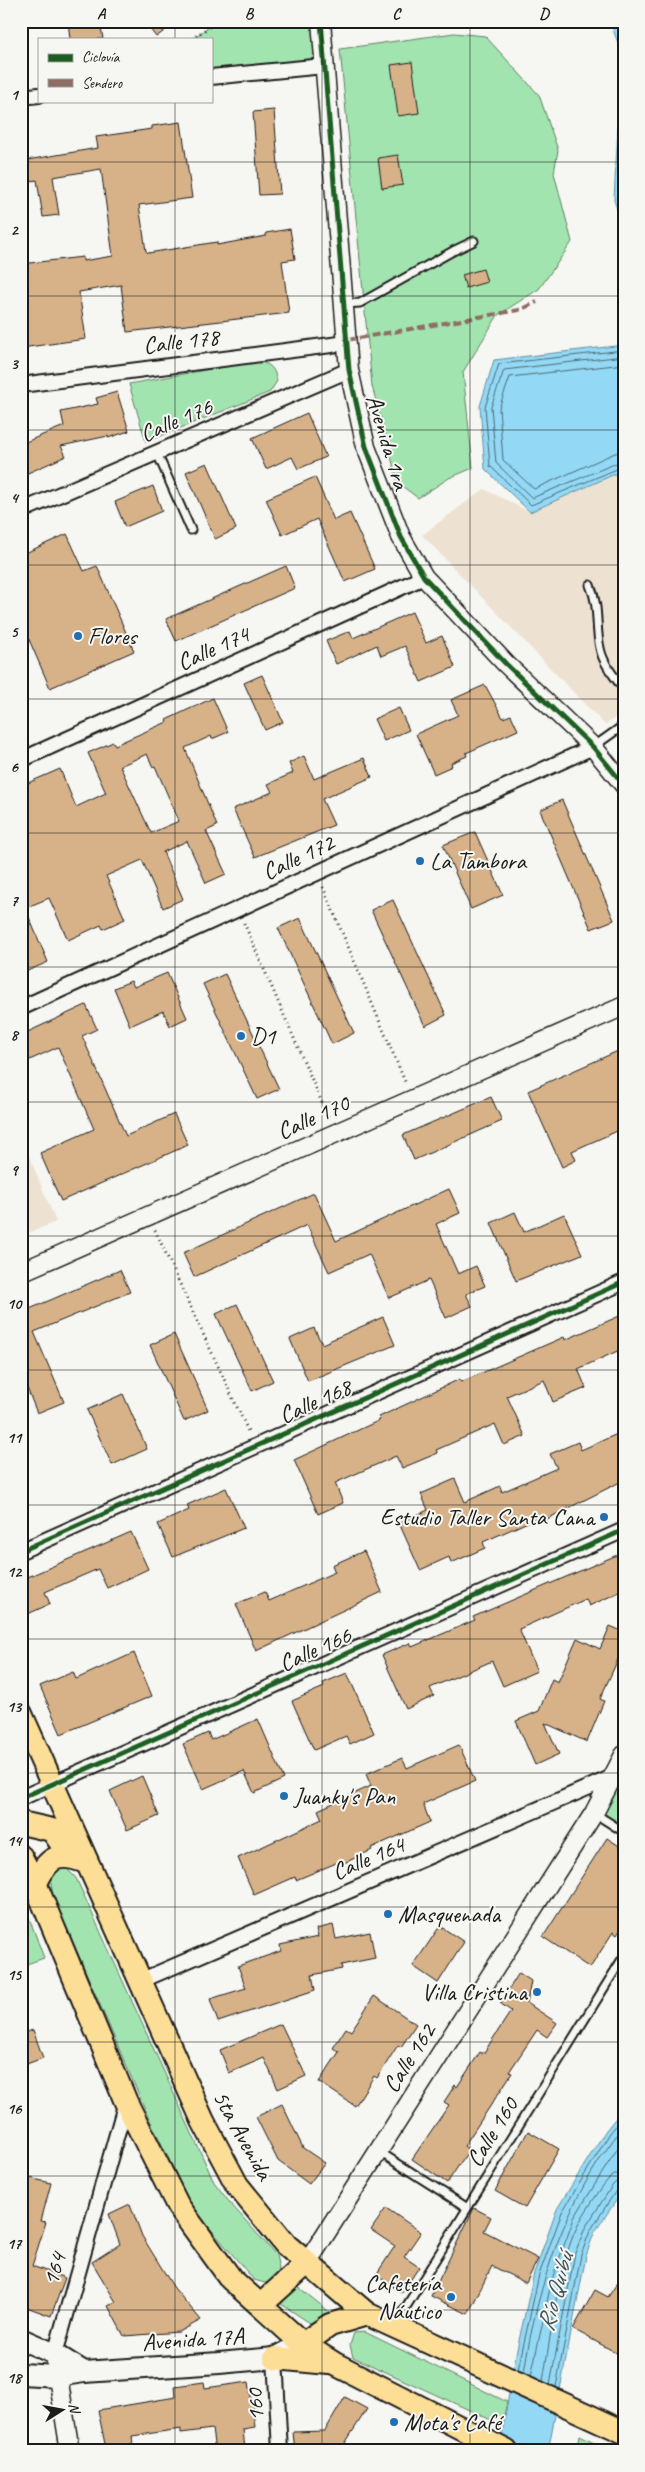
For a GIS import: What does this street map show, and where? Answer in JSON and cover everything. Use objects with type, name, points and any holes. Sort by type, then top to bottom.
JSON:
[{"type":"highway","name":"5ta Avenida","points":[[21,1714],[52,1785],[78,1859],[140,1980],[203,2121],[237,2185],[286,2245],[367,2314],[393,2328],[624,2432]]},
{"type":"highway","points":[[21,1823],[52,1830],[78,1859]]},
{"type":"highway","points":[[36,1885],[46,1863],[62,1856],[78,1859]]},
{"type":"highway","points":[[21,1857],[36,1885],[126,2102],[178,2206],[231,2279],[303,2344],[335,2364],[500,2448]]},
{"type":"highway","points":[[260,2305],[307,2263]]},
{"type":"highway","points":[[303,2344],[330,2325],[367,2314]]},
{"type":"highway","points":[[275,2358],[335,2364]]},
{"type":"main road","points":[[21,2339],[55,2354],[84,2372]]},
{"type":"main road","name":"Avenida 17A","points":[[21,2374],[57,2376],[84,2372],[275,2358],[303,2344]]},
{"type":"street","name":"Avenida 1ra","points":[[321,21],[349,370],[366,448],[401,537],[424,577],[506,664],[593,747],[624,785]]},
{"type":"street","points":[[212,78],[324,66]]},
{"type":"street","points":[[21,97],[38,95]]},
{"type":"street","name":"Calle 178","points":[[21,384],[347,343]]},
{"type":"street","name":"Calle 176","points":[[21,512],[349,370]]},
{"type":"street","name":"Calle 174","points":[[21,760],[424,577]]},
{"type":"street","name":"Calle 172","points":[[21,1008],[593,747]]},
{"type":"street","name":"Calle 170","points":[[21,1272],[624,1006]]},
{"type":"street","name":"Calle 168","points":[[21,1551],[624,1282]]},
{"type":"street","name":"Calle 166","points":[[21,1798],[624,1530]]},
{"type":"street","points":[[615,1776],[624,1755]]},
{"type":"street","name":"Calle 162","points":[[307,2263],[594,1813],[615,1776]]},
{"type":"street","name":"Calle 164","points":[[140,1980],[615,1776]]},
{"type":"street","name":"164","points":[[70,2451],[55,2354],[126,2102]]},
{"type":"street","name":"160","points":[[275,2358],[280,2451]]},
{"type":"lane","points":[[344,304],[360,303],[453,250],[474,241]]},
{"type":"lane","points":[[157,453],[191,530]]},
{"type":"lane","points":[[590,586],[597,600],[600,649],[607,666],[624,690]]},
{"type":"lane","points":[[593,747],[624,725]]},
{"type":"lane","points":[[594,1813],[624,1832]]},
{"type":"lane","name":"Calle 160","points":[[393,2328],[466,2207],[624,1956]]},
{"type":"lane","points":[[378,2151],[466,2207]]},
{"type":"path","points":[[193,38],[217,21]]},
{"type":"path","points":[[317,873],[413,1099]]},
{"type":"path","points":[[238,909],[335,1134]]},
{"type":"path","points":[[148,1216],[255,1446]]},
{"type":"shaded area","points":[[624,470],[624,712],[605,725],[422,535],[484,489],[530,512]]},
{"type":"shaded area","points":[[21,1136],[56,1222],[21,1236]]},
{"type":"green space","points":[[217,21],[321,21],[324,66],[212,77],[212,38],[193,38]]},
{"type":"green space","points":[[454,33],[485,36],[539,95],[558,150],[554,173],[572,242],[539,289],[498,315],[463,372],[473,468],[449,478],[418,498],[398,483],[372,386],[340,49]]},
{"type":"green space","points":[[254,361],[267,364],[274,372],[277,381],[270,392],[146,442],[129,384]]},
{"type":"green space","points":[[624,1748],[624,1832],[594,1813]]},
{"type":"green space","points":[[58,1869],[67,1869],[76,1878],[214,2182],[276,2255],[279,2269],[275,2280],[265,2283],[254,2280],[192,2207],[149,2118],[53,1896],[50,1877]]},
{"type":"green space","points":[[21,1896],[44,1958],[21,1966]]},
{"type":"green space","points":[[296,2285],[332,2314],[310,2323],[281,2304]]},
{"type":"green space","points":[[365,2332],[507,2402],[502,2425],[353,2357],[350,2345],[354,2333]]},
{"type":"green space","points":[[580,2435],[612,2451],[577,2451]]},
{"type":"water","points":[[610,21],[624,21],[624,231],[614,200],[622,54]]},
{"type":"water","points":[[624,345],[624,470],[530,512],[485,469],[480,406],[494,360]]},
{"type":"water","name":"Río Quibú","points":[[624,2108],[624,2189],[594,2233],[586,2256],[548,2451],[499,2451],[516,2354],[534,2273],[557,2209],[606,2130]]},
{"type":"building","points":[[68,21],[100,21],[103,38],[70,38]]},
{"type":"building","points":[[144,21],[178,21],[156,37]]},
{"type":"building","points":[[412,62],[419,113],[398,116],[391,65]]},
{"type":"building","points":[[274,110],[280,194],[259,195],[253,112]]},
{"type":"building","points":[[181,122],[192,198],[139,205],[146,251],[148,253],[217,242],[217,245],[266,236],[266,233],[290,229],[295,259],[282,261],[289,313],[127,332],[121,285],[79,292],[86,339],[21,348],[21,311],[27,310],[21,264],[83,257],[83,261],[113,256],[101,169],[53,177],[59,215],[43,217],[37,180],[23,182],[21,161],[98,148],[96,137],[152,129],[152,126]]},
{"type":"building","points":[[398,155],[403,185],[382,188],[378,158]]},
{"type":"building","points":[[483,269],[487,282],[466,288],[462,275]]},
{"type":"building","points":[[117,392],[129,431],[108,438],[108,436],[61,446],[66,456],[21,476],[21,444],[64,426],[61,412],[98,404],[96,398]]},
{"type":"building","points":[[307,413],[326,457],[298,469],[292,457],[266,469],[252,438]]},
{"type":"building","points":[[207,463],[236,529],[215,539],[186,472]]},
{"type":"building","points":[[315,477],[334,520],[350,513],[375,569],[345,582],[317,519],[282,535],[266,499]]},
{"type":"building","points":[[153,486],[162,511],[125,527],[115,502]]},
{"type":"building","name":"Flores","points":[[67,534],[84,571],[97,566],[134,651],[50,688],[21,621],[21,555]]},
{"type":"building","points":[[286,566],[295,588],[176,641],[166,619]]},
{"type":"building","points":[[412,612],[426,643],[442,636],[455,667],[421,682],[405,646],[381,656],[377,645],[336,664],[326,641],[350,631],[353,638]]},
{"type":"building","points":[[262,675],[283,722],[265,730],[244,683]]},
{"type":"building","points":[[485,685],[503,718],[511,715],[518,730],[466,753],[467,756],[451,763],[452,766],[434,774],[416,734],[458,715],[451,700]]},
{"type":"building","points":[[213,698],[228,732],[212,739],[211,736],[185,748],[217,826],[206,831],[226,874],[206,883],[187,841],[163,852],[183,899],[163,908],[142,860],[106,876],[125,919],[103,929],[101,925],[68,940],[49,898],[25,908],[48,962],[25,972],[21,964],[21,786],[60,769],[76,807],[106,793],[88,753],[113,742],[115,745],[167,722],[166,720]],"holes":[[[147,754],[153,767],[155,766],[179,821],[151,833],[120,766]]]},
{"type":"building","points":[[399,708],[409,730],[384,741],[374,719]]},
{"type":"building","points":[[304,756],[314,779],[364,758],[372,777],[322,799],[334,825],[255,857],[233,809],[272,792],[268,784],[293,773],[289,763]]},
{"type":"building","points":[[562,800],[614,920],[591,929],[540,810]]},
{"type":"building","points":[[475,832],[503,895],[471,909],[443,845]]},
{"type":"building","points":[[393,900],[446,1015],[425,1026],[371,910]]},
{"type":"building","points":[[300,918],[354,1033],[332,1044],[278,928]]},
{"type":"building","points":[[167,973],[187,1018],[170,1026],[163,1011],[130,1026],[114,988],[131,981],[134,987]]},
{"type":"building","name":"D1","points":[[225,974],[279,1089],[257,1099],[203,984]]},
{"type":"building","points":[[86,1005],[97,1029],[82,1036],[126,1136],[174,1114],[188,1145],[61,1201],[40,1153],[94,1129],[58,1047],[21,1064],[21,1035]]},
{"type":"building","points":[[618,1051],[624,1064],[624,1128],[572,1151],[576,1160],[562,1167],[528,1091]]},
{"type":"building","points":[[491,1097],[502,1121],[414,1160],[403,1135]]},
{"type":"building","points":[[449,1189],[460,1213],[436,1224],[458,1274],[476,1266],[485,1286],[466,1294],[472,1306],[446,1318],[429,1280],[389,1298],[369,1254],[329,1272],[307,1225],[194,1277],[183,1253],[314,1193],[336,1241]]},
{"type":"building","points":[[515,1212],[524,1232],[564,1214],[582,1254],[516,1281],[491,1223]]},
{"type":"building","points":[[120,1270],[130,1292],[34,1332],[64,1402],[37,1413],[21,1373],[21,1303],[25,1311]]},
{"type":"building","points":[[237,1304],[273,1381],[252,1391],[216,1314]]},
{"type":"building","points":[[624,1314],[624,1348],[578,1369],[586,1388],[553,1402],[544,1380],[507,1396],[525,1436],[504,1445],[495,1424],[436,1450],[438,1453],[402,1468],[396,1456],[335,1483],[343,1503],[318,1514],[294,1460],[380,1420],[379,1417],[460,1379],[461,1382],[564,1337],[565,1340]]},
{"type":"building","points":[[383,1317],[395,1345],[308,1381],[290,1339],[314,1328],[322,1344]]},
{"type":"building","points":[[174,1334],[208,1410],[184,1421],[150,1345]]},
{"type":"building","points":[[123,1394],[147,1449],[112,1465],[87,1410]]},
{"type":"building","points":[[624,1431],[624,1480],[541,1522],[539,1517],[483,1542],[485,1548],[451,1563],[449,1557],[420,1570],[399,1523],[428,1510],[421,1494],[455,1479],[465,1502],[500,1486],[502,1492],[557,1468],[550,1454],[578,1442],[581,1450]]},
{"type":"building","points":[[226,1488],[244,1528],[173,1557],[158,1524],[189,1510],[187,1505]]},
{"type":"building","points":[[131,1532],[148,1569],[107,1588],[98,1569],[45,1592],[50,1604],[21,1617],[21,1580]]},
{"type":"building","points":[[364,1551],[382,1592],[256,1651],[236,1604],[265,1592],[269,1601],[335,1572],[332,1565]]},
{"type":"building","points":[[624,1552],[624,1590],[589,1606],[586,1599],[519,1629],[537,1671],[503,1686],[492,1661],[430,1688],[434,1696],[406,1709],[382,1655],[410,1643],[412,1647],[475,1620],[473,1617]]},
{"type":"building","points":[[610,1626],[624,1632],[624,1646],[600,1699],[604,1701],[587,1742],[545,1723],[559,1754],[535,1765],[516,1721],[539,1711],[552,1679],[558,1682],[577,1638],[600,1649]]},
{"type":"building","points":[[134,1653],[152,1696],[61,1734],[40,1686],[73,1672],[76,1679]]},
{"type":"building","points":[[347,1673],[374,1733],[350,1744],[346,1736],[314,1750],[292,1701],[324,1687],[323,1683]]},
{"type":"building","points":[[258,1719],[284,1779],[254,1793],[244,1771],[203,1789],[183,1744],[208,1733],[211,1740]]},
{"type":"building","points":[[459,1745],[475,1781],[423,1804],[430,1822],[371,1848],[372,1850],[342,1864],[341,1861],[296,1880],[295,1877],[254,1895],[238,1858],[322,1819],[318,1810],[371,1786],[366,1774],[402,1758],[407,1768]]},
{"type":"building","points":[[142,1776],[159,1816],[127,1830],[110,1791]]},
{"type":"building","points":[[607,1838],[624,1849],[624,1924],[617,1935],[613,1932],[590,1968],[543,1937]]},
{"type":"building","points":[[333,1925],[336,1939],[370,1932],[375,1958],[341,1965],[342,1969],[312,1975],[315,1990],[218,2022],[210,1999],[246,1988],[238,1966],[281,1951],[280,1945],[318,1937],[316,1929]]},
{"type":"building","points":[[440,1926],[464,1942],[438,1983],[413,1966]]},
{"type":"building","points":[[519,1973],[531,1981],[527,2003],[557,2023],[547,2037],[537,2030],[509,2072],[512,2073],[464,2146],[469,2150],[447,2183],[412,2159],[449,2105],[444,2102],[455,2085],[457,2087],[480,2052],[483,2054],[511,2011],[500,2003]]},
{"type":"building","points":[[374,1996],[416,2024],[401,2047],[398,2045],[377,2078],[374,2076],[355,2106],[319,2082],[339,2052],[333,2048],[346,2028],[351,2031]]},
{"type":"building","points":[[281,2024],[306,2076],[278,2089],[264,2058],[229,2073],[220,2050]]},
{"type":"building","points":[[33,2030],[43,2058],[21,2066],[21,2034]]},
{"type":"building","points":[[282,2104],[303,2148],[325,2163],[309,2184],[278,2161],[256,2117]]},
{"type":"building","points":[[528,2131],[559,2149],[525,2208],[495,2191]]},
{"type":"building","points":[[21,2176],[51,2183],[41,2221],[46,2222],[32,2266],[65,2278],[51,2316],[21,2305]]},
{"type":"building","points":[[130,2204],[142,2236],[174,2288],[201,2320],[179,2332],[124,2336],[108,2306],[116,2302],[92,2262],[120,2244],[109,2214]]},
{"type":"building","points":[[386,2208],[421,2232],[404,2257],[419,2267],[402,2293],[376,2275],[395,2246],[371,2230]]},
{"type":"building","points":[[474,2208],[491,2217],[484,2231],[538,2259],[526,2283],[492,2266],[468,2314],[431,2296]]},
{"type":"building","points":[[624,2273],[624,2357],[573,2329],[595,2290],[608,2297]]},
{"type":"building","points":[[204,2382],[205,2388],[249,2382],[255,2427],[243,2429],[245,2451],[215,2451],[212,2429],[181,2433],[181,2429],[132,2436],[133,2444],[106,2449],[98,2410],[176,2397],[175,2386]]},
{"type":"building","points":[[345,2397],[367,2409],[340,2451],[295,2451],[293,2432],[325,2431]]},
{"type":"marked path","points":[[347,340],[519,310],[537,302]]},
{"type":"cycle path","points":[[321,21],[349,370],[366,447],[401,537],[424,577],[506,664],[593,747],[624,785]]},
{"type":"cycle path","points":[[21,1551],[624,1282]]},
{"type":"cycle path","points":[[21,1798],[624,1530]]},
{"type":"place","name":"Flores","points":[[78,636]]},
{"type":"place","name":"La Tambora","points":[[420,861]]},
{"type":"place","name":"D1","points":[[241,1036]]},
{"type":"place","name":"Estudio Taller Santa Cana","points":[[604,1517]]},
{"type":"place","name":"Juanky's Pan","points":[[284,1796]]},
{"type":"place","name":"Masquenada","points":[[388,1914]]},
{"type":"place","name":"Villa Cristina","points":[[537,1992]]},
{"type":"place","name":"Cafetería Náutico","points":[[451,2297]]},
{"type":"place","name":"Mota's Café","points":[[394,2422]]}]
